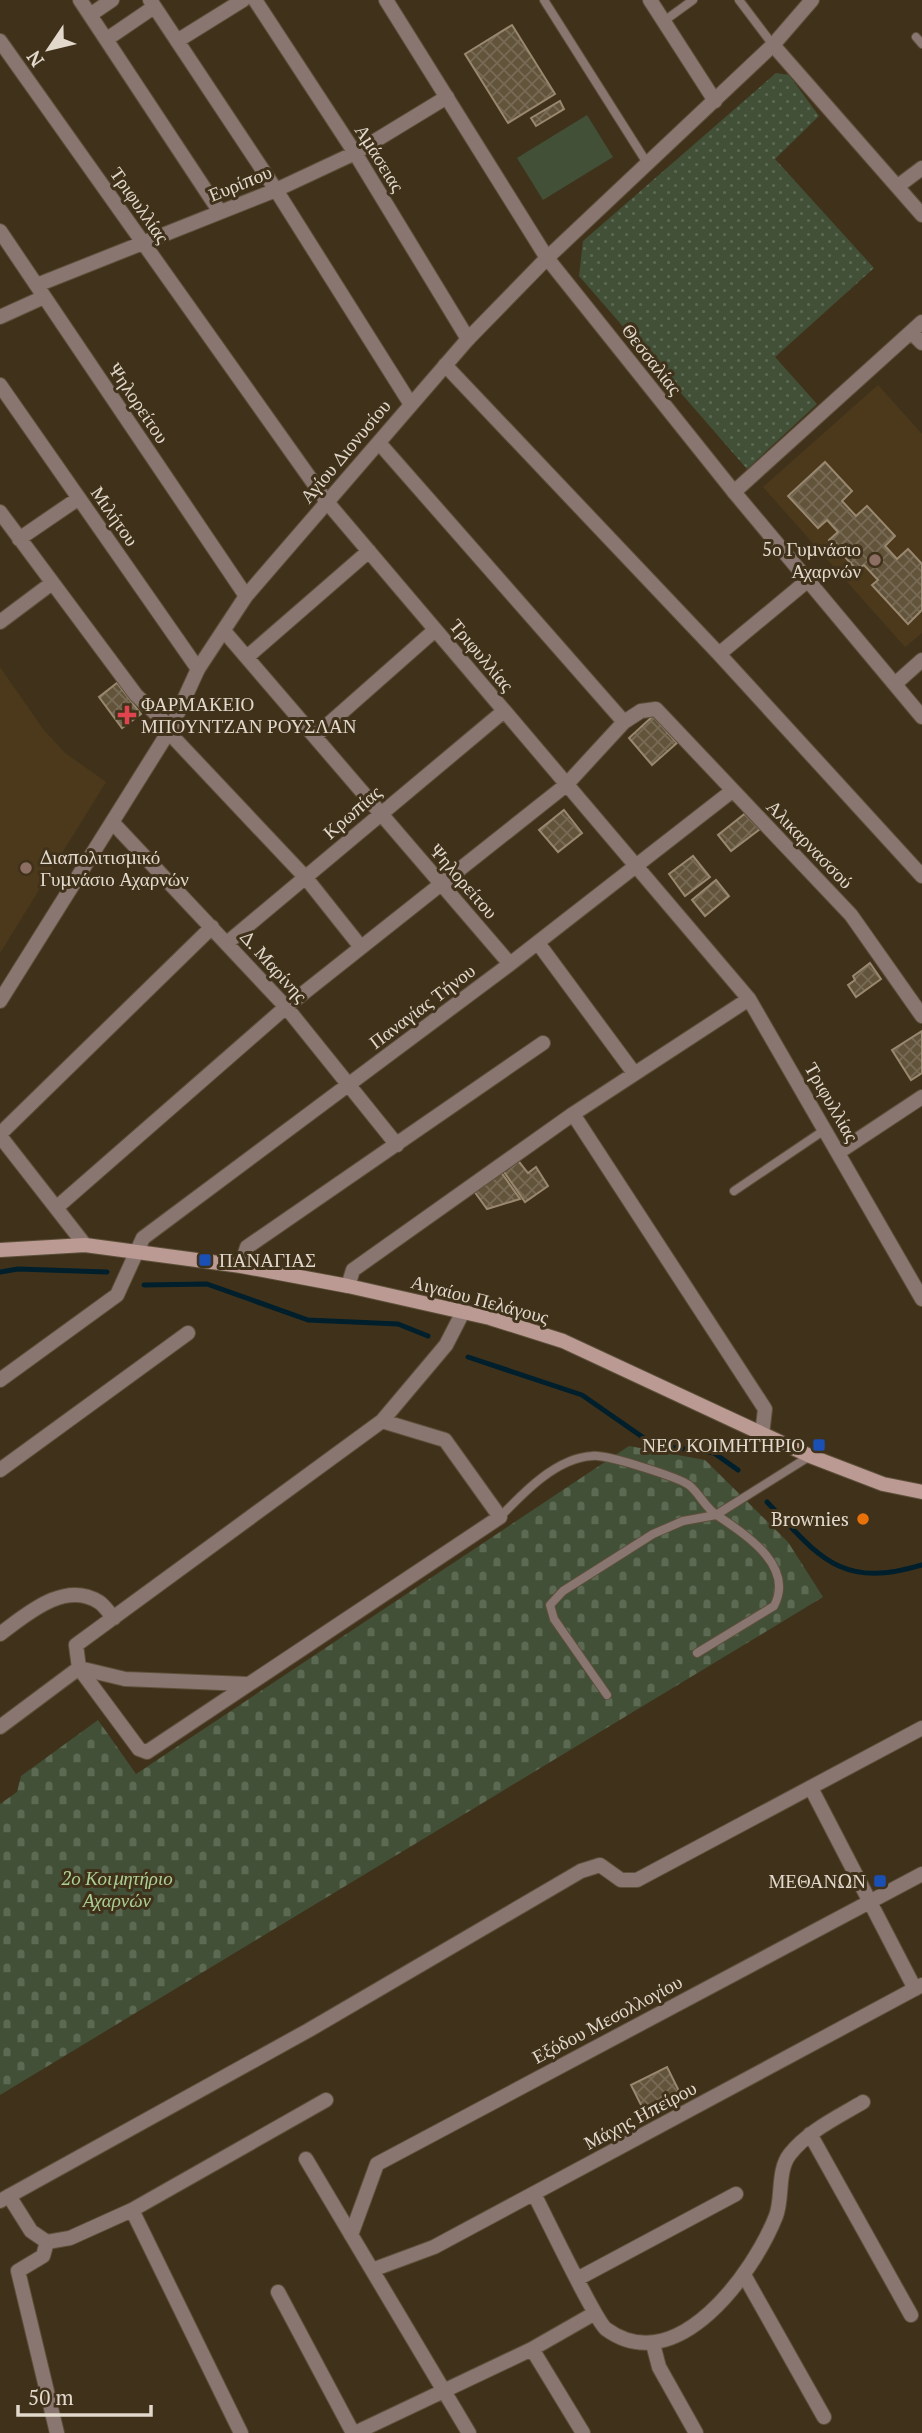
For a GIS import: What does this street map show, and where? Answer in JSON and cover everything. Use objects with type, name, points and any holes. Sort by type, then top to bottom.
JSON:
[{"type":"main road","name":"Αιγαίου Πελάγους","points":[[0,1250],[85,1245],[241,1266],[348,1286],[463,1312],[563,1341],[810,1456],[883,1484],[921,1488]]},
{"type":"street","points":[[80,0],[220,212]]},
{"type":"street","points":[[90,15],[112,0]]},
{"type":"street","points":[[177,41],[243,0]]},
{"type":"street","name":"Αμάσειας","points":[[255,0],[355,153],[468,339]]},
{"type":"street","name":"Θεσσαλίας","points":[[386,0],[547,258],[733,492],[922,717]]},
{"type":"street","points":[[650,0],[715,101]]},
{"type":"street","name":"Αγίου Διονυσίου","points":[[2,994],[171,728],[198,670],[246,596],[468,339],[547,258],[773,45],[812,0]]},
{"type":"street","points":[[107,39],[152,4],[276,190],[410,404]]},
{"type":"street","name":"Τριφυλλίας","points":[[0,41],[327,502],[749,999],[922,1299]]},
{"type":"street","points":[[773,45],[922,215]]},
{"type":"street","name":"Ευρίπου","points":[[0,317],[40,291],[144,244],[276,190],[355,153],[447,97]]},
{"type":"street","points":[[898,186],[922,168]]},
{"type":"street","name":"Ψηλορείτου","points":[[0,231],[246,596]]},
{"type":"street","points":[[733,492],[917,327],[922,343]]},
{"type":"street","points":[[445,365],[719,654],[922,876]]},
{"type":"street","name":"Μιλήτου","points":[[0,385],[198,670]]},
{"type":"street","points":[[56,1208],[286,1007],[566,785],[624,722],[380,444]]},
{"type":"street","points":[[19,539],[79,498]]},
{"type":"street","points":[[0,512],[136,695],[171,728],[174,738],[306,878],[360,946]]},
{"type":"street","points":[[247,657],[369,551]]},
{"type":"street","points":[[719,654],[807,582]]},
{"type":"street","points":[[0,622],[52,583]]},
{"type":"street","points":[[315,736],[435,630]]},
{"type":"street","name":"Ψηλορείτου","points":[[224,631],[510,964]]},
{"type":"street","points":[[895,684],[922,660]]},
{"type":"street","name":"Αλικαρνασσού","points":[[624,722],[641,711],[656,709],[851,915],[922,1016]]},
{"type":"street","name":"Κρωπίας","points":[[227,943],[380,812],[504,711]]},
{"type":"street","name":"Παναγίας Τήνου","points":[[0,1380],[117,1295],[143,1238],[538,943],[732,792]]},
{"type":"street","name":"Δ. Μαρίνης","points":[[113,822],[286,1007],[350,1083],[397,1145]]},
{"type":"street","points":[[85,1245],[0,1135],[212,927]]},
{"type":"street","points":[[538,943],[634,1073]]},
{"type":"street","points":[[348,1286],[353,1270],[573,1114],[749,999]]},
{"type":"street","points":[[241,1266],[247,1247],[542,1043]]},
{"type":"street","points":[[839,1152],[922,1097]]},
{"type":"street","points":[[573,1114],[765,1409],[762,1435]]},
{"type":"street","points":[[382,1420],[445,1440],[500,1517],[147,1752],[139,1749],[79,1668],[76,1645],[382,1420],[446,1345],[463,1312]]},
{"type":"street","points":[[0,1470],[188,1333]]},
{"type":"street","points":[[0,1634],[37,1606],[69,1594],[98,1601],[114,1618]]},
{"type":"street","points":[[79,1668],[125,1679],[249,1684]]},
{"type":"street","points":[[0,1727],[79,1668]]},
{"type":"street","points":[[326,2100],[132,2210],[70,2238],[47,2242],[31,2231],[5,2199],[309,2030],[581,1871],[600,1865],[621,1880],[638,1880],[922,1728]]},
{"type":"street","points":[[811,1788],[919,1987]]},
{"type":"street","name":"Εξόδου Μεσολλογίου","points":[[351,2235],[377,2164],[922,1874]]},
{"type":"street","name":"Μάχης Ηπείρου","points":[[372,2270],[434,2247],[919,1987]]},
{"type":"street","points":[[534,2194],[605,2329],[653,2344],[684,2333],[714,2308],[744,2275],[778,2211],[788,2156],[810,2134],[863,2102]]},
{"type":"street","points":[[810,2134],[911,2315]]},
{"type":"street","points":[[306,2160],[469,2433]]},
{"type":"street","points":[[579,2278],[736,2194]]},
{"type":"street","points":[[132,2210],[241,2433]]},
{"type":"street","points":[[47,2242],[43,2256],[18,2271],[57,2433]]},
{"type":"street","points":[[744,2275],[824,2417]]},
{"type":"street","points":[[278,2292],[354,2433],[533,2349],[595,2313]]},
{"type":"street","points":[[653,2344],[659,2367],[696,2433]]},
{"type":"street","points":[[533,2349],[583,2433]]},
{"type":"lane","points":[[544,0],[647,163]]},
{"type":"lane","points":[[664,21],[693,0]]},
{"type":"lane","points":[[739,0],[773,45]]},
{"type":"lane","points":[[916,37],[922,44]]},
{"type":"lane","points":[[734,1191],[826,1129]]},
{"type":"lane","points":[[500,1517],[529,1487],[563,1466],[591,1455],[612,1458],[689,1486],[716,1515],[732,1524],[764,1553],[780,1581],[779,1596],[774,1606],[697,1653]]},
{"type":"lane","points":[[607,1695],[554,1619],[550,1605],[563,1591],[653,1534],[682,1521],[716,1515],[810,1456]]},
{"type":"shaded area","name":"5ο Γυμνάσιο Αχαρνών","points":[[878,385],[922,434],[922,633],[905,647],[763,487]]},
{"type":"shaded area","name":"Διαπολιτισμικό Γυμνάσιο Αχαρνών","points":[[0,667],[43,729],[65,753],[106,782],[0,953]]},
{"type":"green space","points":[[776,73],[789,75],[819,116],[775,159],[874,268],[775,357],[817,404],[747,469],[579,276],[583,241]]},
{"type":"green space","points":[[587,115],[613,157],[543,200],[517,158]]},
{"type":"green space","name":"2ο Κοιμητήριο Αχαρνών","points":[[629,1446],[705,1460],[788,1542],[823,1597],[0,2095],[0,1804],[17,1792],[21,1776],[98,1720],[136,1774]]},
{"type":"building","points":[[512,25],[555,94],[508,123],[465,54]]},
{"type":"building","points":[[560,101],[564,109],[536,126],[531,118]]},
{"type":"building","points":[[825,462],[852,491],[842,501],[856,516],[867,506],[895,536],[885,546],[897,559],[908,549],[922,564],[922,610],[908,624],[872,585],[878,580],[864,565],[857,570],[829,540],[838,532],[827,520],[818,528],[788,496]]},
{"type":"building","points":[[117,683],[141,714],[122,728],[99,697]]},
{"type":"building","points":[[653,716],[677,743],[652,765],[629,738]]},
{"type":"building","points":[[564,810],[582,833],[558,852],[539,830]]},
{"type":"building","points":[[747,812],[760,829],[731,851],[718,835]]},
{"type":"building","points":[[693,856],[710,877],[685,896],[669,874]]},
{"type":"building","points":[[716,880],[729,896],[705,916],[692,900]]},
{"type":"building","points":[[870,963],[881,979],[856,997],[848,985],[855,980],[853,976]]},
{"type":"building","points":[[922,1031],[922,1073],[911,1080],[892,1050]]},
{"type":"building","points":[[517,1159],[528,1173],[536,1167],[548,1186],[525,1202],[502,1169]]},
{"type":"building","points":[[501,1172],[520,1199],[487,1209],[474,1191]]},
{"type":"building","points":[[667,2067],[680,2093],[644,2111],[631,2085]]},
{"type":"waterway","points":[[0,1272],[18,1269],[107,1272]]},
{"type":"waterway","points":[[144,1285],[207,1284],[308,1320],[398,1324],[428,1336]]},
{"type":"waterway","points":[[468,1357],[582,1395],[654,1445],[714,1453],[738,1470]]},
{"type":"waterway","points":[[767,1502],[817,1552],[833,1563],[870,1573],[894,1572],[922,1565]]},
{"type":"place","name":"5ο Γυμνάσιο Αχαρνών","points":[[875,560]]},
{"type":"place","name":"ΦΑΡΜΑΚΕΙΟ ΜΠΟΥΝΤΖΑΝ ΡΟΥΣΛΑΝ","points":[[127,715]]},
{"type":"place","name":"Διαπολιτισμικό Γυμνάσιο Αχαρνών","points":[[26,868]]},
{"type":"place","name":"ΠΑΝΑΓΙΑΣ","points":[[205,1260]]},
{"type":"place","name":"ΝΕΟ ΚΟΙΜΗΤΗΡΙΟ","points":[[819,1445]]},
{"type":"place","name":"Brownies","points":[[863,1519]]},
{"type":"place","name":"ΜΕΘΑΝΩΝ","points":[[880,1881]]}]
